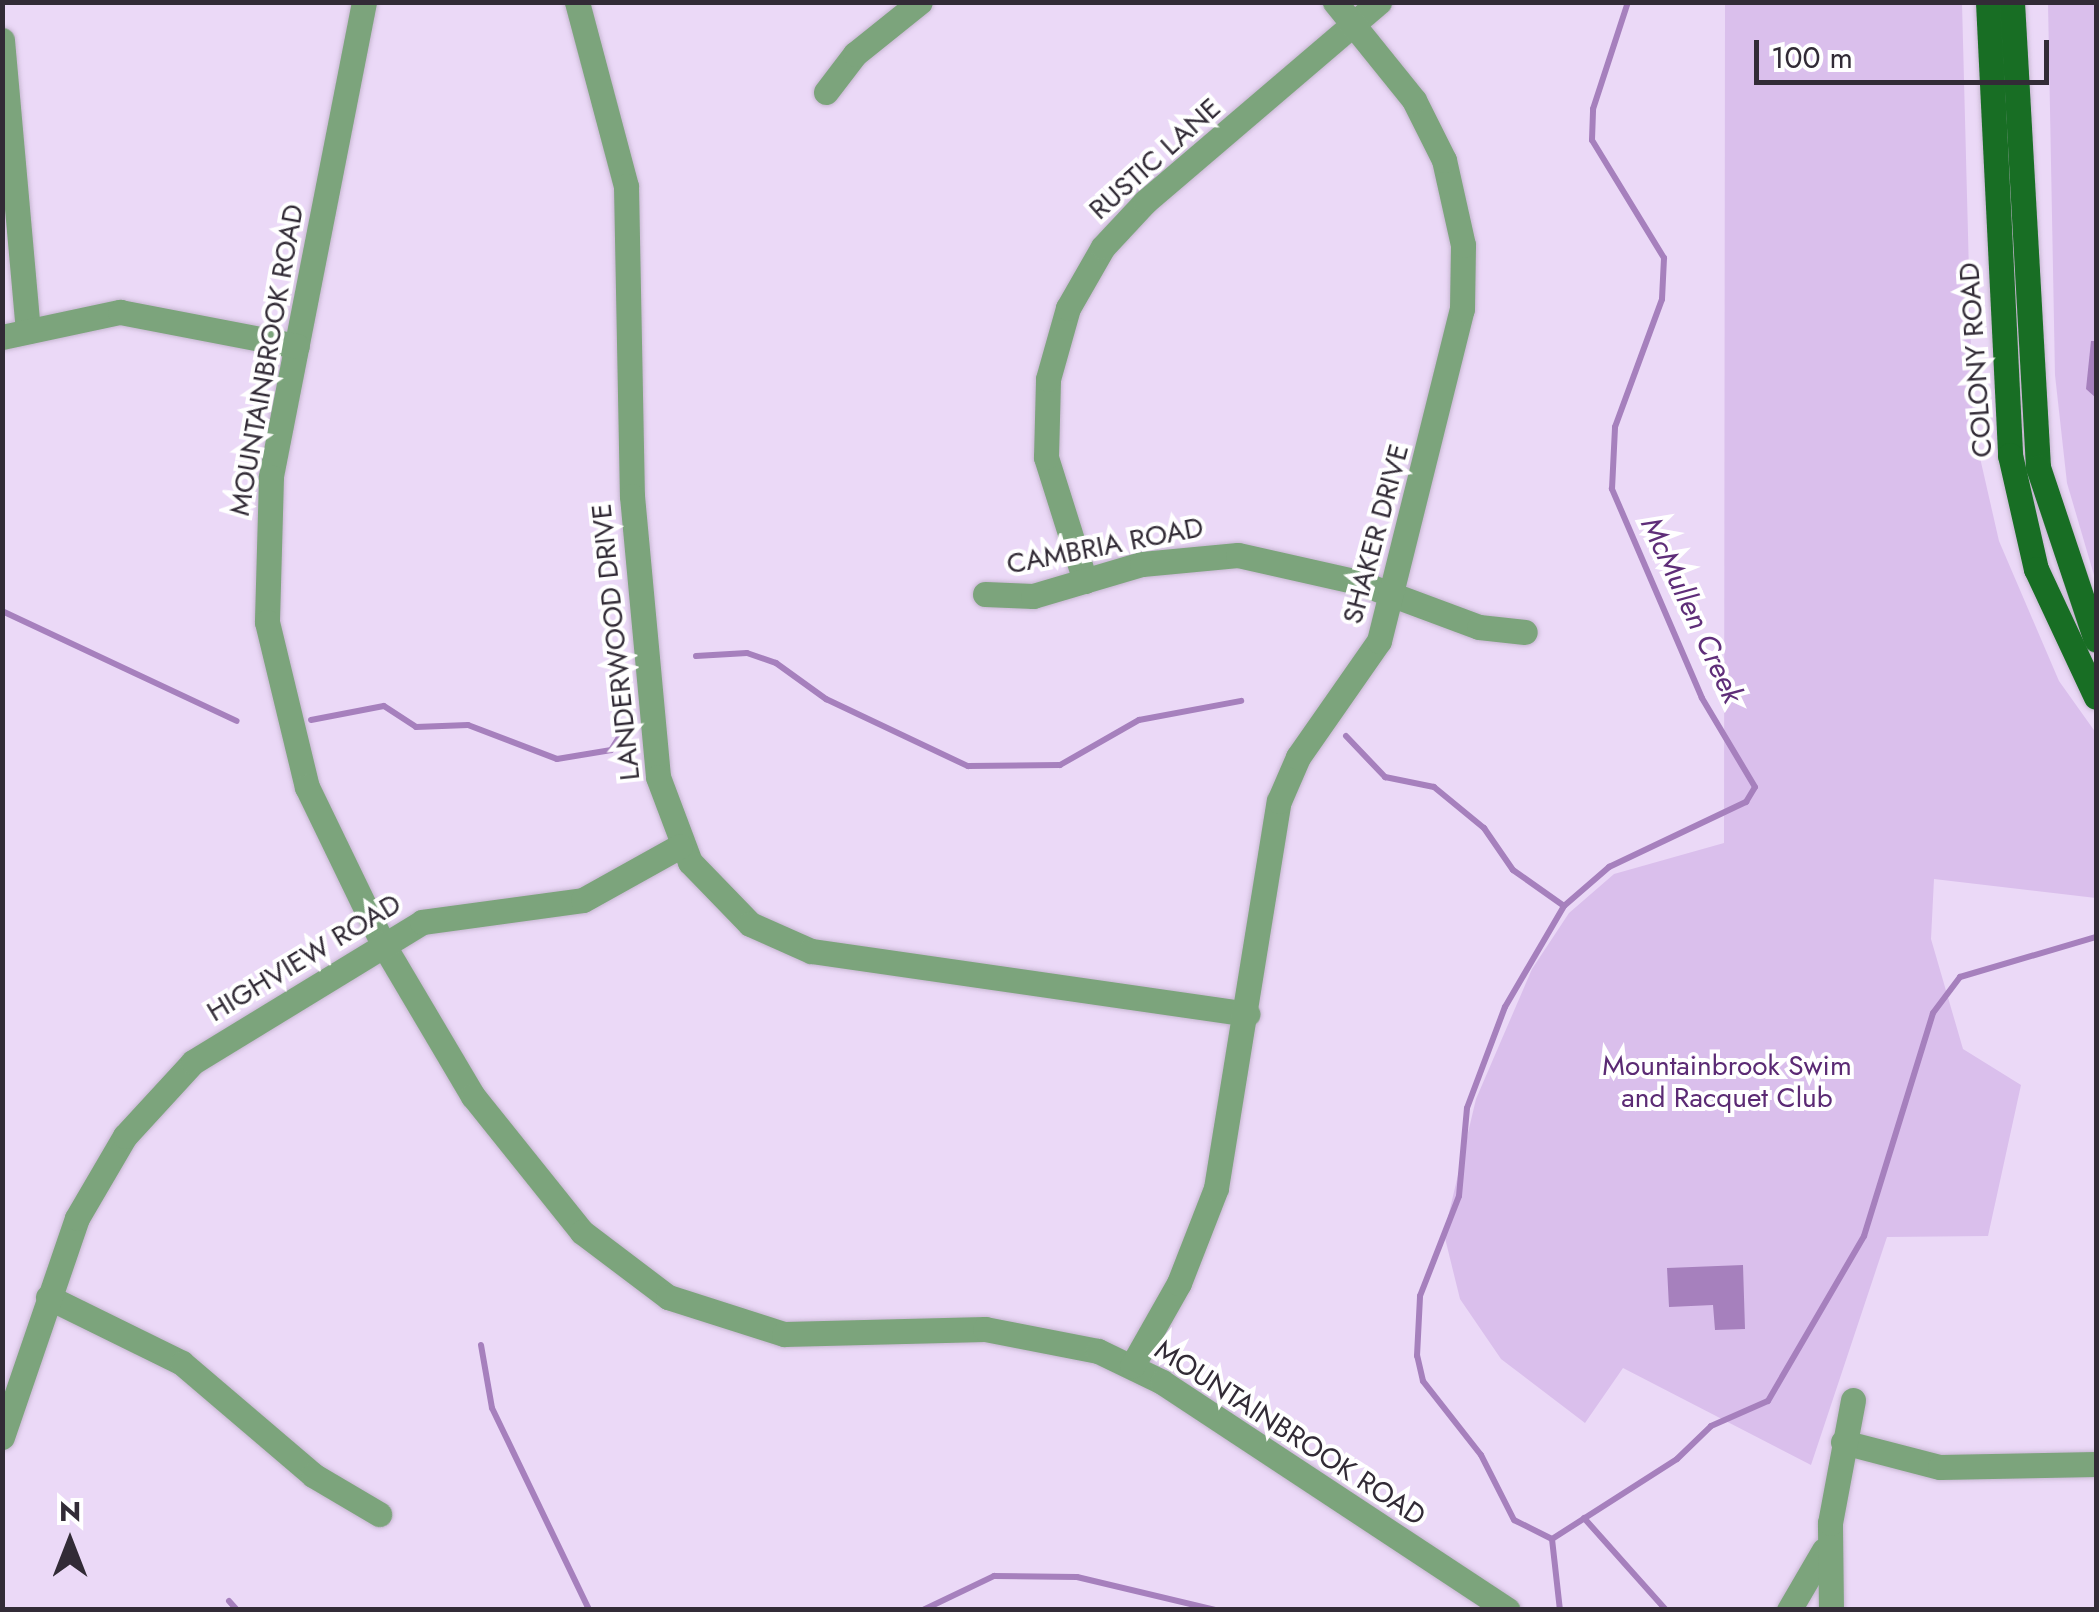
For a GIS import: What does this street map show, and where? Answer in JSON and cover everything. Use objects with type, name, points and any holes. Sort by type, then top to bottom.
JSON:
[{"type":"main road","name":"COLONY ROAD","points":[[1988,2],[2010,454],[2036,569],[2096,697]]},
{"type":"main road","name":"COLONY ROAD","points":[[2012,2],[2038,467],[2096,640]]},
{"type":"street","name":"MOUNTAINBROOK ROAD","points":[[364,2],[297,346],[265,535],[275,681],[306,787],[382,944],[526,1166],[582,1232],[668,1298],[784,1334],[1016,1332],[1132,1366],[1508,1610]]},
{"type":"street","name":"LANDERWOOD DRIVE","points":[[577,2],[626,186],[625,424],[658,777],[680,846],[736,913],[811,952],[1247,1014]]},
{"type":"street","points":[[826,92],[856,54],[920,2]]},
{"type":"street","name":"SHAKER DRIVE","points":[[1132,1366],[1212,1201],[1284,786],[1363,674],[1394,594],[1458,330],[1463,244],[1428,124],[1356,23],[1335,2]]},
{"type":"street","name":"RUSTIC LANE","points":[[1085,581],[1046,458],[1048,379],[1068,308],[1103,247],[1145,202],[1379,2]]},
{"type":"street","points":[[2,40],[15,333],[134,313],[297,346]]},
{"type":"street","name":"CAMBRIA ROAD","points":[[985,594],[1020,597],[1183,556],[1238,554],[1394,594],[1479,627],[1525,632]]},
{"type":"street","name":"HIGHVIEW ROAD","points":[[2,1436],[48,1298],[98,1178],[157,1097],[234,1030],[382,944],[456,911],[583,900],[680,846]]},
{"type":"street","points":[[48,1298],[182,1363],[313,1475],[379,1514]]},
{"type":"street","points":[[1830,1610],[1830,1524],[1854,1400]]},
{"type":"street","points":[[1843,1442],[1940,1467],[2096,1464]]},
{"type":"street","points":[[1789,1610],[1812,1578],[1830,1524]]},
{"type":"green space","name":"Mountainbrook Swim and Racquet Club","points":[[1725,3],[1962,3],[1973,427],[1999,541],[2059,681],[2096,733],[2096,898],[1934,879],[1931,939],[1963,1049],[2021,1085],[1988,1236],[1887,1237],[1811,1465],[1623,1368],[1585,1423],[1501,1359],[1460,1299],[1444,1234],[1476,1099],[1532,969],[1569,913],[1614,874],[1724,843]]},
{"type":"green space","points":[[2048,3],[2096,3],[2096,582],[2067,483],[2055,375]]},
{"type":"shaded area","points":[[2091,341],[2096,341],[2096,398],[2086,389]]},
{"type":"shaded area","points":[[1743,1265],[1745,1329],[1715,1330],[1713,1305],[1669,1307],[1667,1268]]},
{"type":"waterway","name":"McMullen Creek","points":[[1552,1539],[1514,1520],[1481,1455],[1423,1381],[1417,1356],[1420,1296],[1459,1196],[1467,1108],[1505,1007],[1564,906],[1609,867],[1746,802],[1755,787],[1702,698],[1612,489],[1615,427],[1662,299],[1664,258],[1592,140],[1593,109],[1628,2]]},
{"type":"waterway","points":[[2,611],[237,721]]},
{"type":"waterway","points":[[696,656],[747,653],[776,663],[826,699],[968,766],[1060,765],[1139,720],[1241,701]]},
{"type":"waterway","points":[[311,720],[384,706],[416,727],[468,725],[557,759],[611,750],[624,729]]},
{"type":"waterway","points":[[1346,736],[1385,777],[1434,787],[1484,828],[1513,870],[1564,906]]},
{"type":"waterway","points":[[1552,1539],[1677,1459],[1711,1426],[1768,1401],[1864,1236],[1933,1013],[1960,977],[2096,937]]},
{"type":"waterway","points":[[481,1345],[492,1408],[589,1610]]},
{"type":"waterway","points":[[1584,1518],[1666,1610]]},
{"type":"waterway","name":"McMullen Creek","points":[[1552,1539],[1560,1610]]},
{"type":"waterway","name":"McMullen Creek","points":[[923,1610],[994,1576],[1077,1577],[1215,1610]]},
{"type":"waterway","points":[[229,1601],[237,1610]]}]
